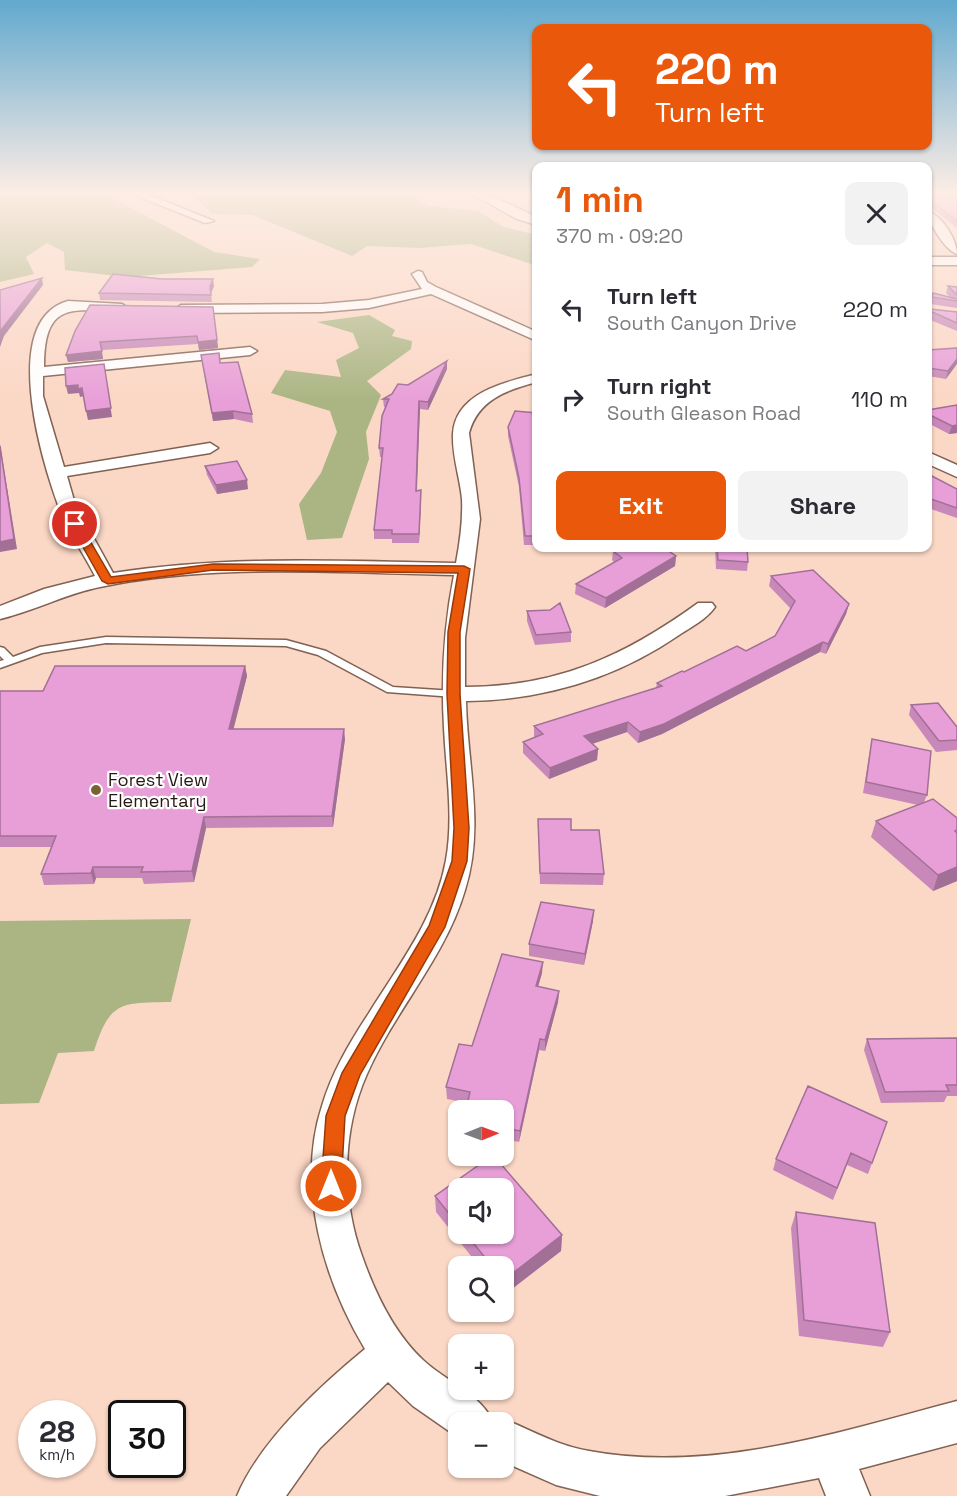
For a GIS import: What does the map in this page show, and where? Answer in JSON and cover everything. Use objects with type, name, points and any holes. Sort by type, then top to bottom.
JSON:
[{"type":"street","points":[[418,274],[422,284],[432,290],[532,335]]},
{"type":"street","points":[[162,309],[322,308],[369,304],[432,290]]},
{"type":"street","points":[[108,581],[66,504],[36,396],[37,342],[50,318],[61,309],[76,304],[139,309]]},
{"type":"street","points":[[37,372],[250,351]]},
{"type":"street","points":[[457,1412],[425,1390],[391,1354],[360,1300],[341,1257],[332,1209],[331,1162],[335,1116],[351,1073],[437,927],[460,861],[462,828],[454,694],[454,632],[471,516],[461,433],[462,421],[468,411],[487,395],[532,380]]},
{"type":"street","points":[[57,473],[210,448]]},
{"type":"street","points":[[932,459],[957,472]]},
{"type":"street","points":[[0,613],[52,593],[108,581],[213,567],[464,569]]},
{"type":"street","points":[[454,694],[524,691],[557,683],[638,650],[676,630],[705,607]]},
{"type":"street","points":[[259,1496],[305,1433],[356,1383],[391,1354]]},
{"type":"street","points":[[514,1445],[535,1456],[591,1474],[649,1480],[727,1476],[767,1470],[957,1422]]},
{"type":"street","points":[[831,1454],[849,1496]]},
{"type":"lane","points":[[0,665],[40,650],[106,640],[286,643],[322,653],[391,690],[454,694]]},
{"type":"lane","points":[[0,650],[11,661]]},
{"type":"green space","points":[[0,263],[29,263],[34,274],[0,282]]},
{"type":"green space","points":[[65,263],[256,263],[252,267],[126,277],[65,270]]},
{"type":"green space","points":[[369,315],[395,330],[392,336],[412,341],[411,349],[367,381],[381,395],[366,432],[369,459],[342,538],[307,540],[299,504],[321,473],[337,432],[330,411],[271,393],[285,370],[341,377],[336,360],[359,348],[353,333],[317,322]]},
{"type":"green space","points":[[191,919],[171,1002],[129,1004],[120,1008],[112,1013],[106,1022],[94,1051],[58,1053],[39,1103],[0,1104],[0,921]]},
{"type":"building","points":[[113,274],[162,279],[213,279],[210,286],[211,295],[99,293]]},
{"type":"building","points":[[42,278],[2,329],[0,334],[0,290]]},
{"type":"building","points":[[948,286],[957,287],[957,295]]},
{"type":"building","points":[[933,293],[957,299],[957,301],[932,297]]},
{"type":"building","points":[[90,305],[213,307],[217,340],[198,342],[197,336],[100,342],[102,351],[66,355],[75,331]]},
{"type":"building","points":[[932,309],[957,312],[957,323],[932,312]]},
{"type":"building","points":[[957,348],[957,359],[948,371],[932,369],[932,350]]},
{"type":"building","points":[[219,353],[220,363],[238,362],[252,414],[233,411],[212,413],[201,355]]},
{"type":"building","points":[[447,361],[428,402],[419,401],[416,491],[421,490],[419,534],[392,534],[392,530],[374,530],[383,448],[379,448],[382,416],[389,399],[383,399],[392,394],[398,384],[408,385]]},
{"type":"building","points":[[104,364],[111,408],[86,411],[82,388],[78,389],[78,385],[66,386],[65,368]]},
{"type":"building","points":[[957,405],[957,425],[952,426],[932,416],[932,409]]},
{"type":"building","points":[[515,411],[532,413],[532,536],[525,536],[519,478],[508,427]]},
{"type":"building","points":[[0,446],[14,539],[0,542]]},
{"type":"building","points":[[237,461],[247,480],[216,485],[205,466]]},
{"type":"building","points":[[932,476],[957,489],[957,508],[932,499]]},
{"type":"building","points":[[614,552],[670,552],[676,556],[606,598],[576,584],[622,558]]},
{"type":"building","points":[[717,552],[747,552],[748,562],[718,560]]},
{"type":"building","points":[[813,570],[849,604],[828,644],[823,642],[664,724],[640,732],[628,722],[584,736],[598,749],[550,768],[523,742],[543,734],[534,726],[662,686],[657,683],[737,646],[746,651],[775,636],[795,601],[771,576]]},
{"type":"building","points":[[560,603],[571,632],[536,635],[527,611],[550,610]]},
{"type":"building","name":"Forest View Elementary","points":[[55,666],[245,666],[229,729],[344,729],[332,816],[204,817],[192,871],[141,872],[143,867],[93,867],[91,873],[41,874],[56,836],[0,836],[0,691],[43,691]]},
{"type":"building","points":[[938,703],[957,727],[957,740],[939,741],[911,705]]},
{"type":"building","points":[[872,739],[931,751],[927,795],[866,782]]},
{"type":"building","points":[[933,799],[957,818],[957,830],[955,831],[957,833],[957,867],[938,875],[876,821]]},
{"type":"building","points":[[538,819],[571,819],[571,830],[599,830],[604,874],[540,873]]},
{"type":"building","points":[[541,902],[594,910],[585,954],[529,944]]},
{"type":"building","points":[[502,954],[543,962],[536,986],[559,991],[545,1040],[540,1039],[520,1131],[514,1130],[514,1100],[468,1100],[470,1092],[446,1087],[459,1044],[472,1046]]},
{"type":"building","points":[[957,1038],[957,1085],[946,1085],[949,1091],[885,1092],[867,1039]]},
{"type":"building","points":[[808,1086],[887,1122],[872,1163],[851,1153],[837,1188],[776,1159]]},
{"type":"building","points":[[477,1166],[502,1166],[513,1178],[460,1178]]},
{"type":"building","points":[[514,1179],[562,1235],[514,1272],[514,1256],[484,1256],[474,1244],[514,1244]]},
{"type":"building","points":[[448,1187],[448,1212],[435,1196]]},
{"type":"building","points":[[796,1212],[875,1223],[890,1332],[804,1320]]},
{"type":"place","name":"Forest View Elementary","points":[[96,790]]},
{"type":"route","points":[[75,524],[108,581],[130,576],[213,567],[464,569],[454,632],[454,694],[462,828],[460,861],[437,927],[351,1073],[335,1116],[331,1186]]}]
